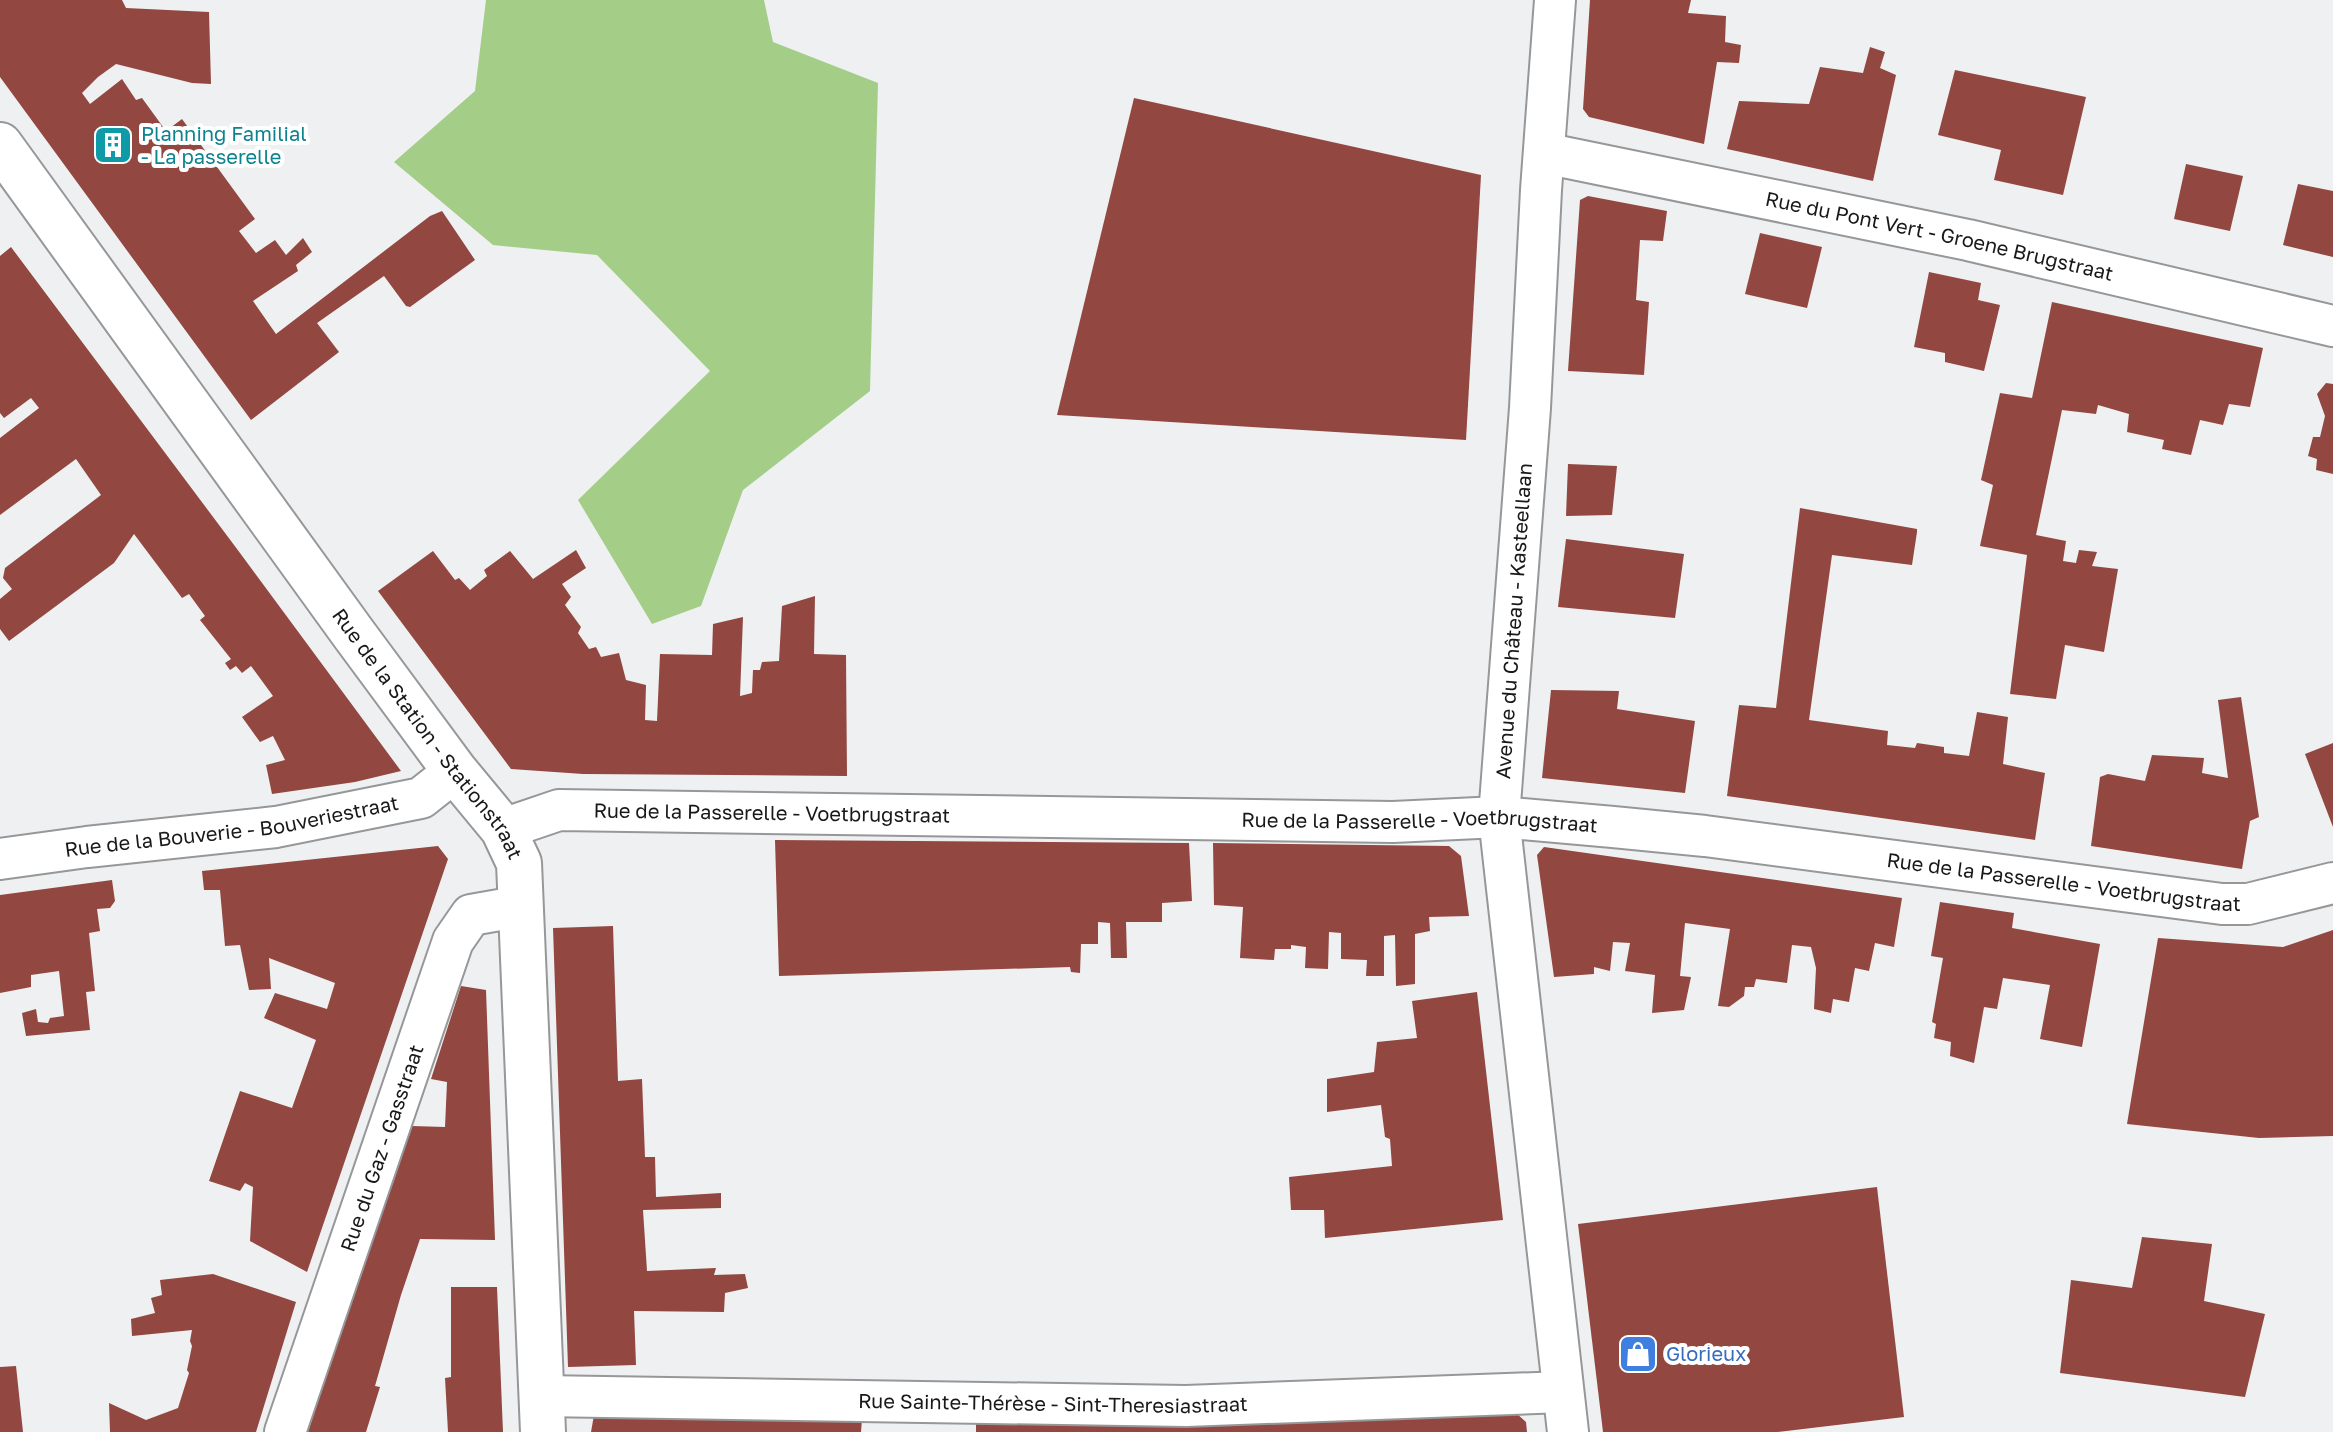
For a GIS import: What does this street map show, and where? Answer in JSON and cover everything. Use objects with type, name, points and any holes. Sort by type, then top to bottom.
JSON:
[{"type":"street","name":"Avenue du Château - Kasteellaan","points":[[1555,0],[1530,408],[1499,817],[1568,1432]]},
{"type":"street","name":"Rue de la Station - Stationstraat","points":[[0,145],[353,633],[455,771],[503,829],[519,863],[542,1414]]},
{"type":"street","name":"Rue du Pont Vert - Groene Brugstraat","points":[[1544,153],[1968,240],[2333,326]]},
{"type":"street","name":"Rue de la Bouverie - Bouveriestraat","points":[[0,859],[276,827],[421,798],[455,771]]},
{"type":"street","name":"Rue de la Passerelle - Voetbrugstraat","points":[[503,829],[559,810],[1393,822],[1499,817],[1705,836],[2222,904],[2248,904],[2333,883]]},
{"type":"street","name":"Rue du Gaz - Gasstraat","points":[[285,1432],[453,941],[471,915],[522,906]]},
{"type":"street","name":"Rue Sainte-Thérèse - Sint-Theresiastraat","points":[[542,1414],[1186,1406],[1563,1392]]},
{"type":"green space","points":[[486,0],[764,0],[773,42],[878,83],[870,391],[743,490],[701,606],[652,624],[578,500],[710,371],[597,255],[493,245],[394,162],[475,91]]},
{"type":"building","points":[[0,0],[122,0],[126,8],[209,12],[211,84],[192,83],[116,64],[82,93],[90,104],[122,79],[136,100],[142,98],[166,131],[182,119],[255,219],[239,231],[256,253],[275,240],[286,255],[303,238],[312,252],[296,265],[298,271],[253,301],[276,334],[430,216],[442,211],[475,260],[410,307],[406,306],[384,276],[317,323],[339,352],[251,420],[0,77]]},
{"type":"building","points":[[1590,0],[1691,0],[1688,13],[1726,16],[1725,42],[1741,45],[1739,63],[1717,62],[1704,144],[1589,117],[1583,109]]},
{"type":"building","points":[[1870,47],[1885,52],[1880,68],[1896,75],[1873,181],[1727,149],[1739,101],[1809,104],[1820,67],[1863,73]]},
{"type":"building","points":[[1955,70],[2086,97],[2063,195],[1994,180],[2001,150],[1938,135]]},
{"type":"building","points":[[1134,98],[1481,175],[1466,440],[1057,415]]},
{"type":"building","points":[[2186,164],[2243,176],[2230,231],[2174,219]]},
{"type":"building","points":[[2298,184],[2333,191],[2333,257],[2283,245]]},
{"type":"building","points":[[1588,196],[1667,211],[1663,241],[1640,240],[1636,300],[1649,302],[1644,375],[1568,371],[1580,200]]},
{"type":"building","points":[[1760,233],[1822,247],[1807,308],[1745,294]]},
{"type":"building","points":[[11,247],[401,771],[355,782],[272,794],[266,765],[285,760],[273,736],[260,742],[242,717],[273,696],[251,666],[242,673],[236,666],[230,670],[225,663],[231,659],[200,620],[205,616],[189,594],[182,598],[134,534],[114,563],[9,641],[0,629],[0,599],[12,589],[3,578],[5,568],[101,495],[76,459],[0,515],[0,438],[39,408],[31,398],[4,418],[0,413],[0,256]]},
{"type":"building","points":[[1929,272],[1981,283],[1978,300],[2000,305],[1984,371],[1945,362],[1945,353],[1914,347]]},
{"type":"building","points":[[2052,302],[2263,348],[2250,407],[2229,404],[2223,425],[2200,420],[2191,455],[2162,449],[2164,440],[2127,432],[2129,414],[2098,405],[2096,414],[2062,410],[2036,535],[2066,541],[2063,561],[2076,563],[2079,550],[2097,552],[2092,566],[2118,569],[2104,652],[2065,645],[2056,699],[2010,694],[2027,555],[1980,546],[1993,485],[1981,480],[2000,393],[2032,398]]},
{"type":"building","points":[[2326,383],[2333,384],[2333,474],[2316,470],[2317,459],[2308,456],[2313,437],[2320,437],[2325,416],[2317,394]]},
{"type":"building","points":[[1568,464],[1617,466],[1612,515],[1566,516]]},
{"type":"building","points":[[1800,508],[1917,529],[1912,565],[1832,555],[1809,720],[1888,731],[1887,745],[1915,748],[1917,743],[1944,747],[1944,753],[1969,756],[1977,712],[2008,717],[2003,764],[2045,773],[2035,840],[1727,796],[1739,705],[1776,708]]},
{"type":"building","points":[[1566,539],[1684,554],[1675,618],[1558,607]]},
{"type":"building","points":[[576,550],[586,568],[562,584],[571,597],[565,605],[581,627],[578,633],[589,649],[596,647],[601,657],[619,653],[626,680],[646,685],[645,720],[657,721],[660,654],[712,655],[713,624],[743,617],[740,696],[752,693],[753,670],[760,670],[762,662],[779,661],[782,606],[815,596],[814,654],[846,655],[847,776],[583,774],[511,769],[378,591],[433,551],[455,580],[459,578],[470,590],[487,576],[484,570],[510,551],[533,579]]},
{"type":"building","points":[[1551,690],[1619,691],[1617,709],[1695,721],[1685,793],[1542,778]]},
{"type":"building","points":[[2241,697],[2259,817],[2250,821],[2242,869],[2091,846],[2100,777],[2108,774],[2145,781],[2152,755],[2204,758],[2202,773],[2228,778],[2218,700]]},
{"type":"building","points":[[2333,743],[2333,827],[2305,754]]},
{"type":"building","points":[[775,840],[1189,843],[1192,901],[1162,903],[1162,922],[1126,922],[1127,958],[1111,958],[1110,923],[1098,922],[1098,944],[1081,944],[1080,973],[1071,972],[1070,967],[779,976]]},
{"type":"building","points":[[1213,843],[1449,846],[1461,856],[1469,916],[1429,917],[1430,931],[1415,934],[1415,984],[1396,986],[1395,935],[1384,936],[1384,976],[1366,976],[1367,960],[1341,959],[1341,933],[1329,932],[1328,969],[1305,968],[1306,947],[1291,945],[1291,949],[1275,949],[1274,960],[1240,958],[1243,907],[1214,905]]},
{"type":"building","points":[[438,846],[448,859],[307,1272],[250,1241],[253,1187],[245,1183],[240,1191],[209,1181],[240,1091],[292,1108],[316,1040],[264,1018],[275,993],[327,1009],[335,983],[269,958],[271,989],[249,990],[240,945],[225,946],[220,890],[204,890],[202,871]]},
{"type":"building","points":[[1544,847],[1902,898],[1894,947],[1875,943],[1869,971],[1855,968],[1849,1002],[1833,999],[1831,1013],[1814,1009],[1816,968],[1811,947],[1792,945],[1787,983],[1756,979],[1754,987],[1745,987],[1744,996],[1729,1007],[1718,1006],[1730,929],[1685,923],[1680,976],[1691,977],[1684,1010],[1652,1013],[1655,975],[1625,971],[1630,943],[1613,942],[1610,971],[1594,967],[1594,974],[1554,977],[1537,855]]},
{"type":"building","points":[[112,880],[115,901],[110,908],[97,909],[100,931],[89,933],[95,991],[86,992],[90,1030],[26,1036],[22,1013],[36,1009],[38,1022],[48,1023],[50,1018],[64,1016],[59,971],[31,975],[31,987],[0,993],[0,895]]},
{"type":"building","points":[[1940,902],[2014,913],[2012,928],[2100,944],[2082,1047],[2040,1039],[2050,985],[2003,978],[1997,1009],[1984,1007],[1974,1063],[1950,1056],[1951,1042],[1934,1038],[1936,1024],[1932,1022],[1943,958],[1931,956]]},
{"type":"building","points":[[613,926],[618,1081],[642,1079],[645,1157],[655,1157],[656,1197],[721,1193],[721,1208],[643,1210],[647,1271],[716,1268],[714,1275],[745,1274],[748,1288],[725,1293],[724,1312],[634,1311],[636,1365],[568,1367],[553,928]]},
{"type":"building","points":[[2333,930],[2333,1136],[2259,1138],[2127,1124],[2158,938],[2283,947]]},
{"type":"building","points":[[461,986],[486,990],[495,1240],[420,1239],[375,1386],[380,1387],[366,1432],[308,1432],[369,1238],[393,1183],[412,1126],[445,1127],[447,1082],[431,1079]]},
{"type":"building","points":[[1477,992],[1503,1220],[1325,1238],[1324,1210],[1291,1210],[1289,1177],[1392,1166],[1390,1139],[1385,1137],[1381,1105],[1327,1112],[1327,1079],[1374,1072],[1377,1042],[1417,1038],[1412,1001]]},
{"type":"building","points":[[1877,1187],[1904,1417],[1777,1432],[1603,1432],[1578,1224]]},
{"type":"building","points":[[2142,1237],[2212,1244],[2204,1301],[2265,1314],[2245,1397],[2060,1373],[2071,1280],[2132,1288]]},
{"type":"building","points":[[213,1274],[296,1302],[256,1432],[110,1432],[109,1403],[146,1420],[178,1408],[189,1373],[192,1330],[132,1336],[131,1319],[155,1313],[151,1298],[162,1295],[160,1280]]},
{"type":"building","points":[[451,1287],[497,1287],[503,1432],[448,1432],[445,1378],[451,1377]]},
{"type":"building","points":[[16,1366],[23,1432],[0,1432],[0,1367]]},
{"type":"building","points":[[1516,1413],[1526,1422],[1527,1432],[976,1432],[976,1421],[1182,1426]]},
{"type":"building","points":[[594,1415],[862,1419],[861,1432],[591,1432]]},
{"type":"place","name":"Planning Familial - La passerelle","points":[[113,145]]},
{"type":"place","name":"Glorieux","points":[[1638,1354]]}]
